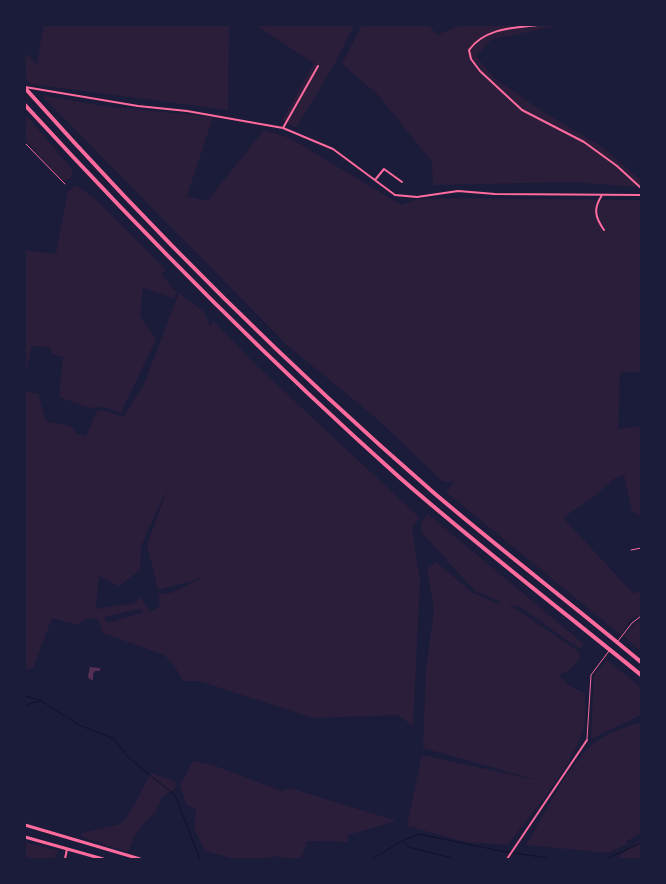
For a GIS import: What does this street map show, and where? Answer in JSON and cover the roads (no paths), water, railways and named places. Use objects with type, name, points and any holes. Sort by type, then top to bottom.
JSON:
[{"type":"highway","points":[[26,89],[175,250],[328,398],[480,532],[641,662]]},
{"type":"highway","points":[[25,105],[178,268],[323,407],[462,530],[641,675]]},
{"type":"highway","points":[[25,825],[140,859]]},
{"type":"highway","points":[[25,837],[103,859]]},
{"type":"street","points":[[538,25],[495,32],[482,37],[469,50],[471,58],[480,71],[522,110],[584,142],[617,166],[641,188]]},
{"type":"street","points":[[283,128],[318,66]]},
{"type":"street","points":[[26,89],[33,88],[138,106],[195,112],[283,128],[333,149],[395,195],[417,197],[458,191],[495,194],[641,195]]},
{"type":"street","points":[[375,180],[384,169],[402,182]]},
{"type":"street","points":[[602,195],[594,211],[596,219],[604,230]]},
{"type":"street","points":[[506,859],[587,740]]},
{"type":"street","points":[[65,859],[67,849]]},
{"type":"lane","points":[[25,143],[55,177],[65,184]]},
{"type":"lane","points":[[630,550],[641,548]]},
{"type":"lane","points":[[587,740],[591,708],[591,675],[632,623],[641,616]]},
{"type":"waterway","points":[[25,696],[40,700],[79,725],[114,739],[129,758],[175,795],[200,859]]},
{"type":"waterway","points":[[25,705],[39,701]]},
{"type":"waterway","points":[[372,859],[402,841],[419,834],[501,851],[554,859]]},
{"type":"waterway","points":[[403,841],[409,847],[456,859]]},
{"type":"waterway","points":[[606,859],[641,843]]}]
